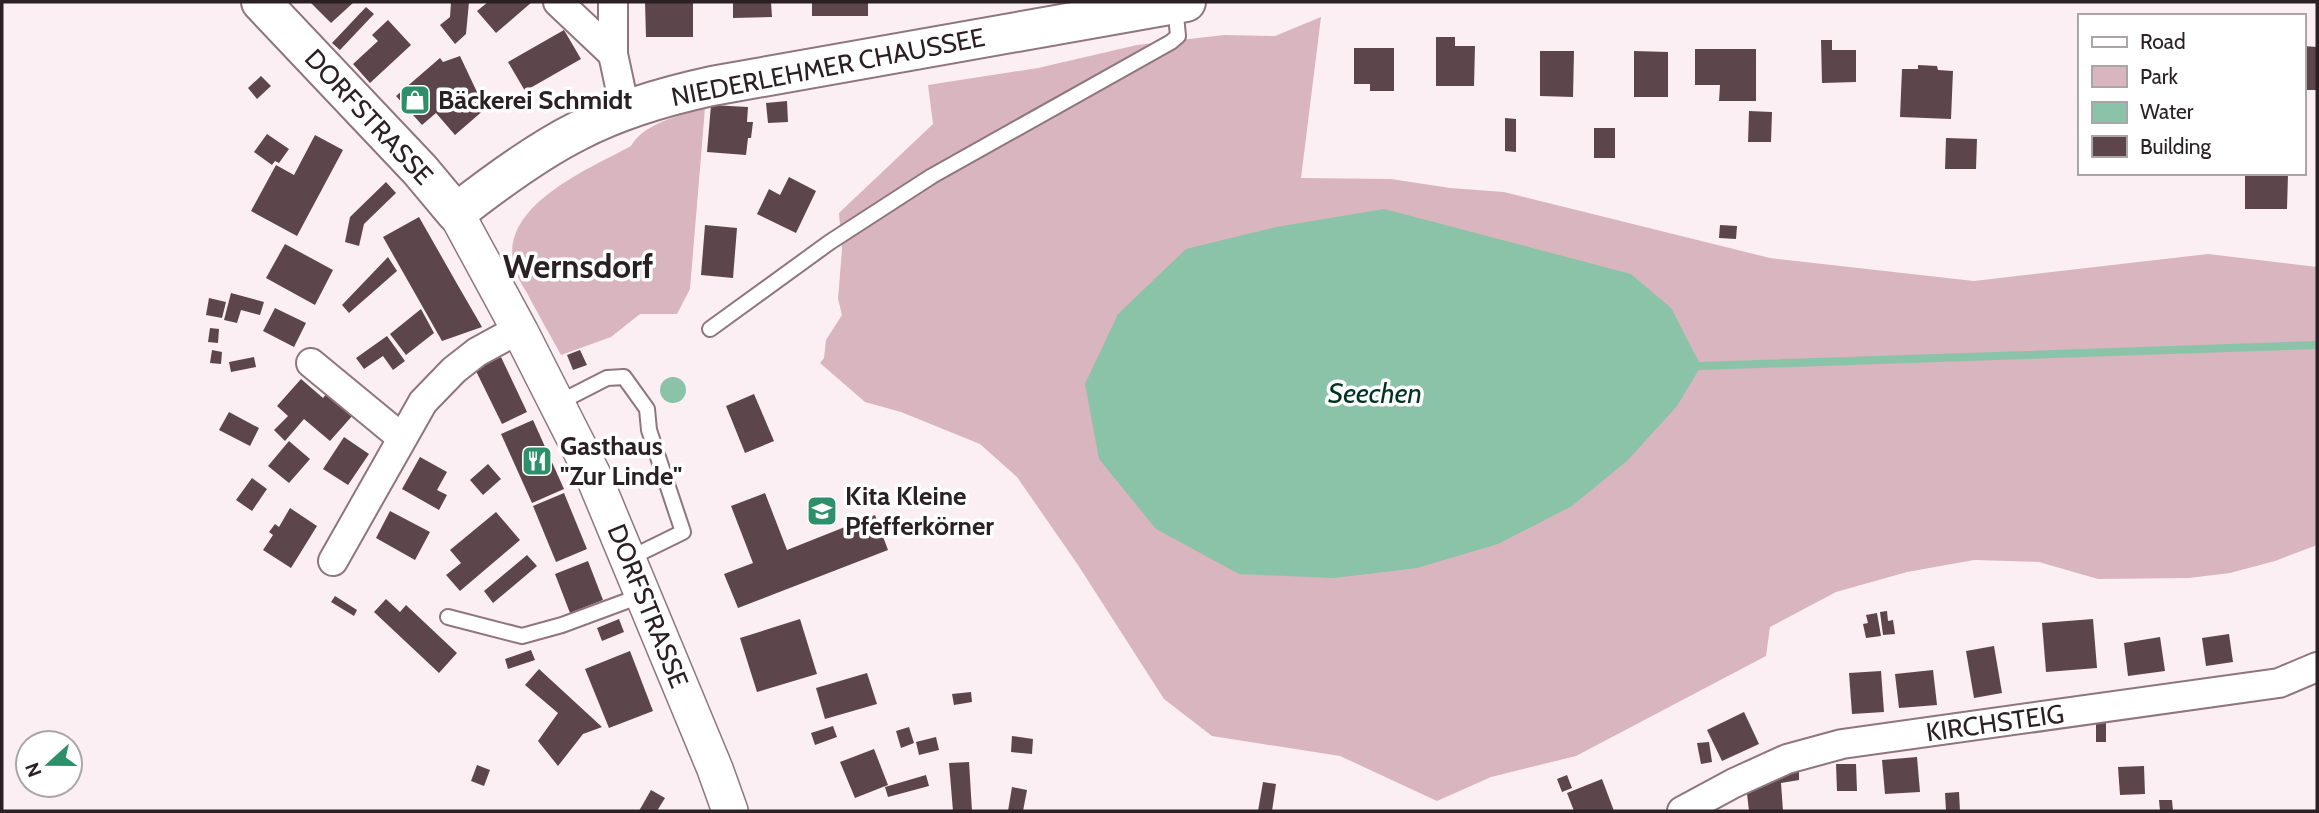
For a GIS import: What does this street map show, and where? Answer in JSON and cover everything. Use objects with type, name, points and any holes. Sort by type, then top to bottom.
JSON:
[{"type":"main road","name":"DORFSTRASSE","points":[[261,2],[420,170],[456,213]]},
{"type":"main road","name":"NIEDERLEHMER CHAUSSEE","points":[[456,213],[556,143],[625,110],[712,86],[1180,3]]},
{"type":"street","points":[[558,2],[613,54]]},
{"type":"street","points":[[613,2],[613,54],[625,110]]},
{"type":"street","name":"DORFSTRASSE","points":[[456,213],[519,329],[567,398],[593,475],[644,594],[730,811]]},
{"type":"street","points":[[333,561],[424,402],[454,370],[477,352],[519,329]]},
{"type":"street","points":[[311,363],[402,438]]},
{"type":"street","name":"KIRCHSTEIG","points":[[1682,811],[1787,759],[1842,744],[2279,684],[2317,667]]},
{"type":"lane","points":[[710,329],[830,242],[932,176],[1171,42],[1178,36],[1180,3]]},
{"type":"lane","points":[[567,398],[607,379],[625,377],[647,409],[649,430],[683,532],[629,558]]},
{"type":"lane","points":[[448,617],[522,636],[562,625],[644,594]]},
{"type":"green space","points":[[1321,17],[1301,178],[1391,179],[1450,188],[1504,192],[1770,258],[1974,281],[2208,254],[2317,267],[2317,545],[2275,561],[2230,573],[2189,578],[2098,579],[2039,562],[1974,560],[1907,572],[1836,592],[1770,627],[1766,656],[1576,756],[1491,777],[1437,801],[1340,756],[1212,736],[1164,699],[1078,565],[1017,477],[980,444],[901,412],[865,402],[820,363],[824,358],[826,340],[842,315],[838,299],[842,249],[839,213],[933,124],[928,85],[1038,68],[1137,45],[1224,35],[1275,36]]},
{"type":"green space","points":[[705,108],[690,289],[677,314],[640,314],[611,337],[561,355],[516,272],[513,247],[519,227],[532,209],[550,193],[592,166],[631,146],[645,131],[664,121]]},
{"type":"water","name":"Seechen","points":[[1384,209],[1631,274],[1671,308],[1701,366],[1677,406],[1628,460],[1572,506],[1498,544],[1417,568],[1334,578],[1239,574],[1156,529],[1099,459],[1085,384],[1118,314],[1186,249],[1276,227]]},
{"type":"water","points":[[673,377],[682,381],[686,390],[682,399],[673,403],[664,399],[660,390],[664,381]]},
{"type":"building","points":[[310,2],[354,2],[331,23]]},
{"type":"building","points":[[451,2],[469,2],[466,34],[455,44],[440,25],[450,17]]},
{"type":"building","points":[[488,2],[532,2],[496,33],[477,11]]},
{"type":"building","points":[[645,2],[693,2],[693,37],[646,37]]},
{"type":"building","points":[[733,2],[771,2],[772,17],[733,18]]},
{"type":"building","points":[[812,2],[868,2],[868,16],[812,16]]},
{"type":"building","points":[[366,7],[374,14],[340,50],[332,43]]},
{"type":"building","points":[[388,20],[411,45],[370,83],[353,64],[378,41],[372,35]]},
{"type":"building","points":[[564,30],[581,59],[525,91],[508,62]]},
{"type":"building","points":[[1436,37],[1455,37],[1455,46],[1475,46],[1474,86],[1436,86]]},
{"type":"building","points":[[1821,40],[1832,40],[1832,50],[1856,50],[1856,82],[1822,83]]},
{"type":"building","points":[[2305,46],[2317,47],[2317,90],[2305,90]]},
{"type":"building","points":[[1354,48],[1394,48],[1394,91],[1370,91],[1370,84],[1354,84]]},
{"type":"building","points":[[1695,49],[1756,49],[1756,101],[1719,101],[1720,85],[1695,85]]},
{"type":"building","points":[[1540,51],[1574,51],[1573,97],[1540,96]]},
{"type":"building","points":[[1634,51],[1668,52],[1668,97],[1634,97]]},
{"type":"building","points":[[460,56],[485,109],[455,135],[436,113],[422,125],[396,96],[440,58],[443,62]]},
{"type":"building","points":[[1918,65],[1937,66],[1938,70],[1953,71],[1951,119],[1900,117],[1902,69],[1918,69]]},
{"type":"building","points":[[261,76],[271,86],[257,99],[248,88]]},
{"type":"building","points":[[787,101],[788,122],[768,123],[766,103]]},
{"type":"building","points":[[711,105],[748,107],[747,122],[753,122],[746,155],[707,152]]},
{"type":"building","points":[[1749,111],[1772,112],[1771,142],[1748,142]]},
{"type":"building","points":[[1505,118],[1516,119],[1516,152],[1505,151]]},
{"type":"building","points":[[1594,128],[1615,128],[1615,158],[1594,158]]},
{"type":"building","points":[[267,134],[289,149],[279,163],[275,161],[272,165],[254,152]]},
{"type":"building","points":[[315,135],[343,150],[297,236],[251,211],[276,165],[294,175]]},
{"type":"building","points":[[1946,138],[1977,139],[1976,169],[1945,169]]},
{"type":"building","points":[[2245,175],[2288,175],[2287,209],[2245,209]]},
{"type":"building","points":[[789,177],[816,191],[796,233],[757,214],[769,189],[780,195]]},
{"type":"building","points":[[386,182],[396,193],[364,224],[359,246],[345,242],[350,217]]},
{"type":"building","points":[[419,217],[482,327],[442,341],[383,237]]},
{"type":"building","points":[[705,225],[737,228],[733,278],[701,275]]},
{"type":"building","points":[[1720,225],[1737,226],[1736,239],[1719,238]]},
{"type":"building","points":[[285,244],[333,270],[315,305],[266,278]]},
{"type":"building","points":[[388,257],[397,271],[349,313],[342,305]]},
{"type":"building","points":[[231,293],[264,302],[260,315],[241,310],[237,323],[224,320]]},
{"type":"building","points":[[209,298],[226,302],[222,318],[206,315]]},
{"type":"building","points":[[275,308],[306,323],[294,347],[263,331]]},
{"type":"building","points":[[421,309],[434,333],[406,355],[390,334]]},
{"type":"building","points":[[210,328],[219,329],[218,343],[208,342]]},
{"type":"building","points":[[387,336],[405,361],[393,370],[383,356],[364,369],[356,358]]},
{"type":"building","points":[[212,350],[222,352],[221,364],[210,363]]},
{"type":"building","points":[[580,350],[587,365],[573,370],[567,355]]},
{"type":"building","points":[[254,357],[256,367],[231,372],[229,362]]},
{"type":"building","points":[[501,357],[527,412],[502,424],[475,369]]},
{"type":"building","points":[[301,379],[323,398],[327,393],[353,415],[330,441],[304,419],[285,441],[274,430],[288,416],[277,406]]},
{"type":"building","points":[[754,394],[774,441],[745,453],[726,406]]},
{"type":"building","points":[[229,412],[259,428],[250,446],[219,430]]},
{"type":"building","points":[[533,420],[564,489],[532,503],[501,434]]},
{"type":"building","points":[[344,437],[369,454],[348,485],[323,469]]},
{"type":"building","points":[[289,441],[310,459],[289,483],[268,466]]},
{"type":"building","points":[[420,457],[447,472],[437,490],[447,495],[439,510],[402,489]]},
{"type":"building","points":[[488,464],[501,479],[483,495],[470,480]]},
{"type":"building","points":[[252,478],[267,489],[252,511],[236,500]]},
{"type":"building","points":[[564,493],[587,549],[556,562],[533,506]]},
{"type":"building","points":[[765,493],[787,550],[875,515],[888,550],[738,608],[724,574],[753,563],[731,506]]},
{"type":"building","points":[[290,508],[317,526],[291,568],[263,550],[273,535],[269,532],[275,524],[279,527]]},
{"type":"building","points":[[390,511],[430,532],[415,560],[376,538]]},
{"type":"building","points":[[496,512],[520,540],[460,591],[446,575],[461,563],[450,550]]},
{"type":"building","points":[[527,555],[537,566],[493,603],[484,591]]},
{"type":"building","points":[[588,561],[603,600],[570,613],[555,574]]},
{"type":"building","points":[[335,596],[357,610],[354,616],[331,602]]},
{"type":"building","points":[[386,599],[400,612],[406,605],[457,653],[439,673],[374,612]]},
{"type":"building","points":[[1887,611],[1888,621],[1893,620],[1895,634],[1883,635],[1880,612]]},
{"type":"building","points":[[1877,613],[1881,636],[1866,638],[1863,624],[1868,623],[1866,615]]},
{"type":"building","points":[[619,619],[624,632],[602,641],[597,628]]},
{"type":"building","points":[[800,619],[817,674],[757,692],[740,638]]},
{"type":"building","points":[[2093,619],[2097,668],[2046,672],[2042,623]]},
{"type":"building","points":[[2229,634],[2233,662],[2206,666],[2202,638]]},
{"type":"building","points":[[2160,637],[2165,671],[2128,676],[2124,643]]},
{"type":"building","points":[[1994,646],[2002,693],[1974,698],[1966,651]]},
{"type":"building","points":[[531,650],[535,660],[508,669],[505,659]]},
{"type":"building","points":[[630,651],[653,711],[609,728],[585,669]]},
{"type":"building","points":[[539,669],[602,727],[583,734],[558,766],[538,741],[558,713],[525,685]]},
{"type":"building","points":[[1933,670],[1937,705],[1899,708],[1895,674]]},
{"type":"building","points":[[1881,671],[1884,712],[1852,714],[1849,673]]},
{"type":"building","points":[[867,673],[877,704],[825,719],[816,688]]},
{"type":"building","points":[[971,692],[972,702],[954,705],[952,694]]},
{"type":"building","points":[[1744,712],[1759,744],[1722,761],[1707,730]]},
{"type":"building","points":[[2096,722],[2106,722],[2106,742],[2096,742]]},
{"type":"building","points":[[833,726],[837,737],[815,745],[811,733]]},
{"type":"building","points":[[909,727],[914,743],[901,748],[896,731]]},
{"type":"building","points":[[1012,736],[1033,739],[1032,754],[1011,752]]},
{"type":"building","points":[[936,737],[939,750],[919,755],[916,742]]},
{"type":"building","points":[[1709,742],[1712,762],[1701,764],[1697,743]]},
{"type":"building","points":[[874,749],[888,785],[855,798],[840,762]]},
{"type":"building","points":[[1917,757],[1920,792],[1885,794],[1882,760]]},
{"type":"building","points":[[969,762],[972,811],[953,811],[949,763]]},
{"type":"building","points":[[1799,764],[1799,780],[1781,783],[1783,811],[1749,811],[1746,785]]},
{"type":"building","points":[[1836,764],[1856,764],[1857,791],[1837,791]]},
{"type":"building","points":[[477,765],[490,770],[484,786],[471,781]]},
{"type":"building","points":[[2144,766],[2145,794],[2120,795],[2118,767]]},
{"type":"building","points":[[926,775],[929,786],[888,797],[885,787]]},
{"type":"building","points":[[1567,775],[1572,788],[1562,792],[1557,779]]},
{"type":"building","points":[[1602,779],[1614,811],[1574,811],[1567,793]]},
{"type":"building","points":[[1263,782],[1276,784],[1272,811],[1258,811]]},
{"type":"building","points":[[1012,787],[1027,790],[1023,811],[1008,811]]},
{"type":"building","points":[[651,790],[665,798],[657,811],[639,811]]},
{"type":"building","points":[[1959,792],[1960,811],[1946,811],[1945,793]]},
{"type":"building","points":[[2159,800],[2172,800],[2173,811],[2160,811]]},
{"type":"waterway","points":[[1701,366],[2317,345]]},
{"type":"place","name":"Bäckerei Schmidt","points":[[415,100]]},
{"type":"place","name":"Gasthaus \"Zur Linde\"","points":[[537,461]]},
{"type":"place","name":"Kita Kleine Pfefferkörner","points":[[822,511]]},
{"type":"district","name":"Wernsdorf","points":[[578,266]]}]
